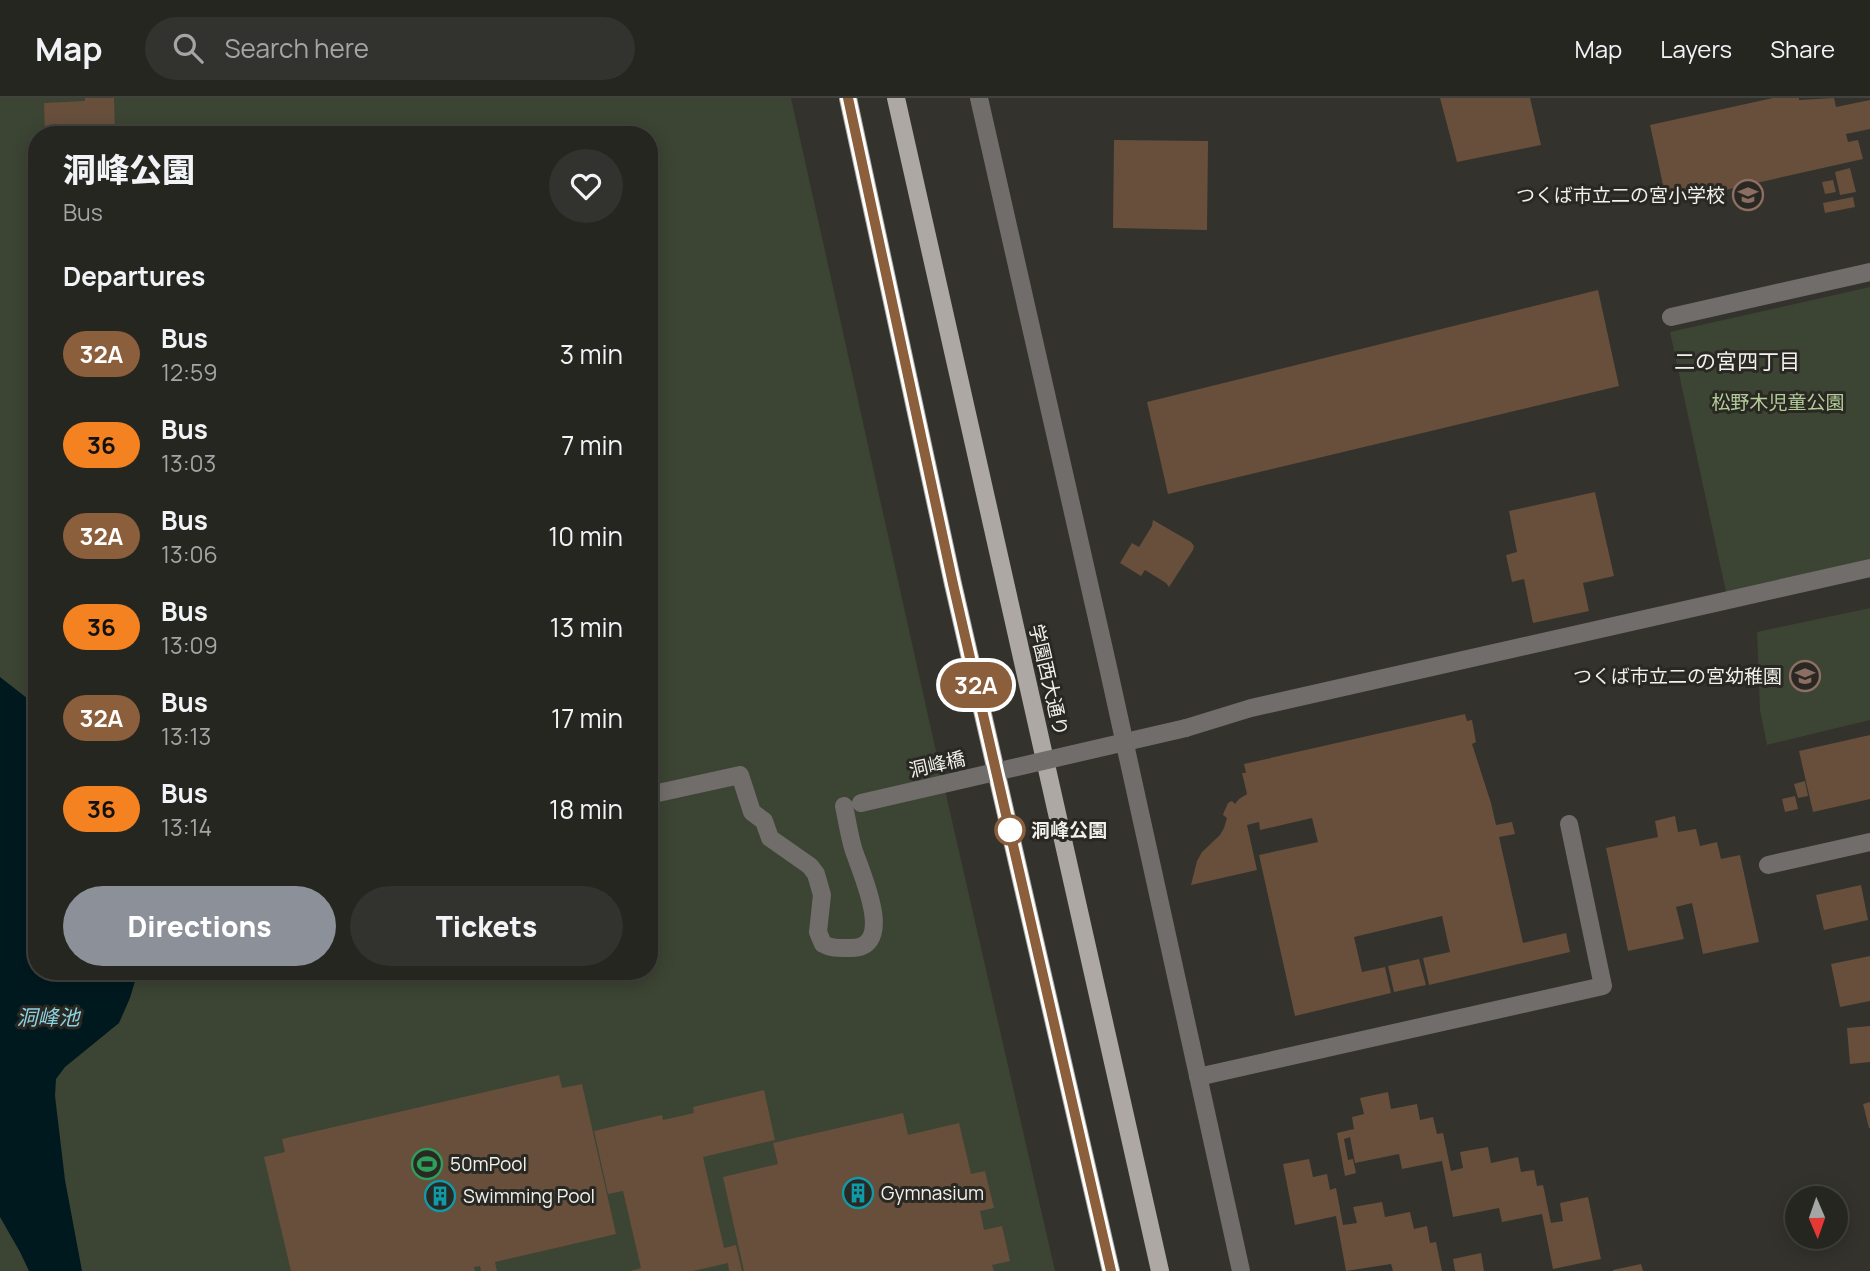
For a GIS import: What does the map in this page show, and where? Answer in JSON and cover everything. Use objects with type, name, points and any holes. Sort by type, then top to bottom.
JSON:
[{"type":"main road","points":[[848,98],[953,584],[1111,1271]]},
{"type":"main road","name":"学園西大通り","points":[[896,98],[1160,1271]]},
{"type":"street","points":[[979,98],[1241,1271]]},
{"type":"street","points":[[1671,317],[1870,272]]},
{"type":"street","name":"洞峰橋","points":[[658,793],[740,775],[752,812],[764,821],[770,838],[810,866],[816,874],[822,895],[818,932],[824,944],[830,948],[858,948],[865,946],[870,939],[874,929],[874,917],[853,846],[845,806],[1186,728],[1251,708],[1870,568]]},
{"type":"street","points":[[1198,1077],[1603,986],[1569,824]]},
{"type":"street","points":[[1768,865],[1870,842]]},
{"type":"green space","points":[[0,98],[791,98],[1055,1271],[0,1271]]},
{"type":"green space","name":"松野木児童公園","points":[[1870,287],[1870,559],[1726,592],[1670,332]]},
{"type":"green space","points":[[1870,608],[1870,720],[1767,745],[1760,710],[1757,632]]},
{"type":"water","name":"洞峰池","points":[[0,677],[28,699],[28,980],[135,980],[119,1023],[65,1067],[56,1079],[55,1096],[65,1180],[82,1271],[29,1271],[0,1217]]},
{"type":"building","points":[[85,98],[114,98],[115,126],[45,126],[44,103],[85,101]]},
{"type":"building","points":[[1440,98],[1530,98],[1541,145],[1457,162]]},
{"type":"building","points":[[1773,98],[1834,98],[1836,107],[1870,100],[1870,129],[1846,134],[1848,142],[1858,140],[1863,159],[1667,203],[1650,125]]},
{"type":"building","points":[[1114,140],[1208,141],[1207,230],[1113,228]]},
{"type":"building","points":[[1850,168],[1856,192],[1840,195],[1835,172]]},
{"type":"building","points":[[1833,180],[1836,192],[1825,194],[1822,182]]},
{"type":"building","points":[[1853,197],[1855,207],[1825,213],[1823,203]]},
{"type":"building","points":[[1598,290],[1619,386],[1168,494],[1147,402]]},
{"type":"building","points":[[1595,492],[1614,576],[1583,583],[1589,611],[1533,623],[1524,579],[1512,582],[1506,555],[1517,552],[1509,511]]},
{"type":"building","points":[[1153,520],[1194,546],[1169,587],[1145,570],[1141,576],[1120,563],[1132,543],[1139,547]]},
{"type":"building","points":[[1465,714],[1467,721],[1472,720],[1476,742],[1472,744],[1496,825],[1512,822],[1515,834],[1499,837],[1523,943],[1566,933],[1570,952],[1429,985],[1423,958],[1450,952],[1442,916],[1354,937],[1362,972],[1385,967],[1391,993],[1295,1016],[1259,855],[1318,842],[1312,818],[1260,830],[1259,822],[1247,825],[1257,870],[1191,885],[1202,852],[1224,828],[1227,818],[1223,815],[1228,803],[1232,801],[1235,804],[1247,794],[1242,773],[1246,773],[1244,764]]},
{"type":"building","points":[[1870,735],[1870,799],[1813,812],[1799,751]]},
{"type":"building","points":[[1805,781],[1808,796],[1798,798],[1794,784]]},
{"type":"building","points":[[1795,796],[1798,809],[1785,812],[1782,799]]},
{"type":"building","points":[[1675,816],[1678,832],[1696,829],[1700,846],[1717,842],[1721,859],[1740,855],[1759,942],[1703,954],[1692,903],[1676,907],[1684,939],[1628,951],[1606,848],[1658,837],[1655,821]]},
{"type":"building","points":[[1861,885],[1868,920],[1824,930],[1816,895]]},
{"type":"building","points":[[1870,956],[1870,1001],[1840,1007],[1831,964]]},
{"type":"building","points":[[1419,959],[1426,985],[1394,992],[1388,966]]},
{"type":"building","points":[[1870,1026],[1870,1062],[1850,1064],[1847,1028]]},
{"type":"building","name":"Swimming Pool","points":[[559,1075],[562,1088],[582,1084],[616,1234],[495,1262],[497,1271],[481,1271],[480,1266],[474,1267],[475,1271],[291,1271],[264,1157],[285,1152],[282,1139]]},
{"type":"building","points":[[764,1090],[775,1140],[703,1157],[724,1248],[736,1245],[742,1271],[729,1271],[728,1263],[693,1271],[630,1271],[641,1268],[623,1191],[608,1194],[594,1131],[662,1115],[663,1120],[694,1113],[693,1107]]},
{"type":"building","points":[[1388,1092],[1391,1109],[1417,1104],[1420,1120],[1433,1117],[1437,1134],[1443,1133],[1451,1171],[1463,1168],[1460,1152],[1488,1147],[1491,1163],[1518,1157],[1521,1172],[1534,1170],[1537,1186],[1543,1185],[1551,1223],[1563,1221],[1560,1203],[1588,1197],[1601,1259],[1553,1269],[1542,1214],[1502,1222],[1499,1208],[1453,1217],[1442,1161],[1402,1169],[1399,1154],[1355,1163],[1350,1137],[1344,1139],[1348,1160],[1353,1159],[1356,1173],[1345,1176],[1337,1133],[1354,1129],[1352,1117],[1364,1114],[1360,1098]]},
{"type":"building","points":[[1870,1102],[1870,1128],[1869,1128],[1863,1104]]},
{"type":"building","name":"Gymnasium","points":[[903,1113],[908,1135],[959,1123],[971,1174],[985,1171],[994,1208],[980,1211],[984,1230],[1002,1226],[1010,1261],[992,1265],[994,1271],[744,1271],[723,1177],[778,1164],[773,1143]]},
{"type":"building","points":[[1309,1159],[1313,1177],[1327,1174],[1330,1190],[1336,1188],[1343,1225],[1357,1223],[1353,1207],[1382,1202],[1385,1217],[1410,1212],[1414,1229],[1427,1226],[1430,1243],[1436,1242],[1442,1271],[1393,1271],[1391,1264],[1346,1271],[1336,1216],[1295,1225],[1283,1164]]},
{"type":"building","points":[[1481,1253],[1484,1271],[1455,1271],[1453,1259]]},
{"type":"building","points":[[1641,1264],[1643,1271],[1613,1271],[1613,1270]]},
{"type":"bus line","name":"32A","points":[[848,98],[953,584],[1111,1271]]},
{"type":"place","name":"つくば市立二の宮小学校","points":[[1748,195]]},
{"type":"place","name":"つくば市立二の宮幼稚園","points":[[1805,676]]},
{"type":"place","name":"洞峰公園","points":[[1010,830]]},
{"type":"place","name":"50mPool","points":[[427,1164]]},
{"type":"place","name":"Gymnasium","points":[[858,1193]]},
{"type":"place","name":"Swimming Pool","points":[[440,1196]]},
{"type":"district","name":"二の宮四丁目","points":[[1737,362]]}]
